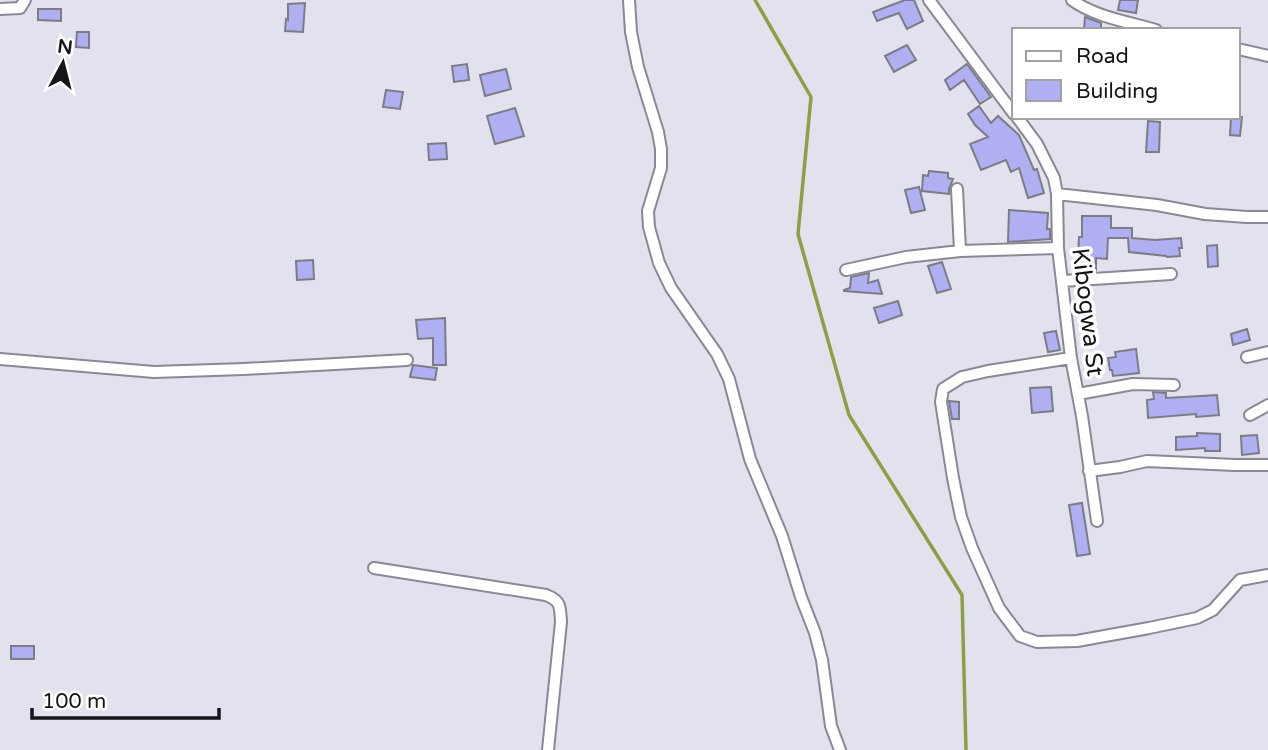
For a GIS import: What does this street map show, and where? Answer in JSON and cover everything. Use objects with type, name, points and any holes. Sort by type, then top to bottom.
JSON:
[{"type":"street","points":[[0,9],[20,8],[25,0]]},
{"type":"street","points":[[629,0],[631,32],[638,67],[661,149],[661,169],[648,211],[649,227],[659,263],[671,288],[717,354],[729,379],[750,458],[782,536],[815,633],[822,660],[831,726],[840,750]]},
{"type":"street","name":"Kibogwa St","points":[[929,0],[1012,111]]},
{"type":"street","points":[[1072,0],[1081,7],[1150,28]]},
{"type":"street","points":[[1240,49],[1268,56]]},
{"type":"street","name":"Kibogwa St","points":[[1018,119],[1037,144],[1054,177],[1058,248],[1071,358],[1097,521]]},
{"type":"street","points":[[957,189],[960,251]]},
{"type":"street","points":[[1057,194],[1133,201],[1205,214],[1268,217]]},
{"type":"street","points":[[846,270],[906,257],[960,251],[1058,248]]},
{"type":"street","points":[[1062,281],[1171,274]]},
{"type":"street","points":[[1247,357],[1268,352]]},
{"type":"street","points":[[1071,358],[1010,366],[962,377],[943,389],[941,402],[961,517],[999,608],[1020,636],[1037,642],[1077,641],[1197,618],[1213,610],[1240,580],[1268,575]]},
{"type":"street","points":[[0,359],[154,372],[407,360]]},
{"type":"street","points":[[1078,394],[1133,384],[1174,385]]},
{"type":"street","points":[[1250,415],[1268,405]]},
{"type":"street","points":[[1090,471],[1146,461],[1268,465]]},
{"type":"street","points":[[374,568],[546,595],[555,599],[560,607],[561,622],[548,750]]},
{"type":"building","points":[[905,0],[914,0],[923,21],[907,29],[899,13],[877,21],[873,12]]},
{"type":"building","points":[[1120,0],[1138,0],[1136,13],[1118,10]]},
{"type":"building","points":[[305,3],[303,32],[285,31],[288,4]]},
{"type":"building","points":[[38,9],[61,9],[61,21],[38,20]]},
{"type":"building","points":[[1085,17],[1101,23],[1101,28],[1084,28]]},
{"type":"building","points":[[77,32],[89,32],[89,48],[76,47]]},
{"type":"building","points":[[907,45],[916,60],[894,72],[885,56]]},
{"type":"building","points":[[467,64],[469,80],[454,82],[452,66]]},
{"type":"building","points":[[967,64],[991,97],[980,104],[964,80],[950,90],[945,80]]},
{"type":"building","points":[[506,69],[511,89],[485,96],[480,75]]},
{"type":"building","points":[[386,90],[403,92],[400,109],[383,107]]},
{"type":"building","points":[[979,106],[991,123],[998,116],[1019,135],[1034,170],[1037,169],[1044,193],[1028,198],[1019,168],[1011,172],[1006,160],[981,170],[970,144],[988,137],[968,114]]},
{"type":"building","points":[[515,108],[524,136],[495,144],[487,116]]},
{"type":"building","points":[[1242,117],[1240,136],[1230,135],[1231,119]]},
{"type":"building","points":[[1148,121],[1160,122],[1159,152],[1146,152]]},
{"type":"building","points":[[446,143],[447,159],[429,160],[428,144]]},
{"type":"building","points":[[929,171],[948,173],[948,178],[953,179],[949,194],[922,191],[923,175],[928,176]]},
{"type":"building","points":[[919,187],[925,210],[911,213],[905,190]]},
{"type":"building","points":[[1009,210],[1048,213],[1047,229],[1050,229],[1050,239],[1008,242]]},
{"type":"building","points":[[1082,216],[1111,216],[1111,228],[1132,228],[1131,238],[1155,240],[1181,238],[1180,256],[1129,252],[1128,238],[1108,238],[1107,259],[1096,258],[1096,271],[1082,271],[1082,258],[1078,258]]},
{"type":"building","points":[[1217,245],[1218,266],[1208,267],[1207,246]]},
{"type":"building","points":[[313,260],[314,279],[297,280],[296,261]]},
{"type":"building","points":[[942,262],[951,289],[937,293],[928,266]]},
{"type":"building","points":[[869,273],[868,283],[878,280],[882,294],[844,291],[850,288],[851,277]]},
{"type":"building","points":[[898,301],[902,315],[879,323],[874,308]]},
{"type":"building","points":[[445,318],[446,365],[433,365],[433,338],[418,339],[416,320]]},
{"type":"building","points":[[1247,329],[1250,340],[1233,345],[1231,334]]},
{"type":"building","points":[[1056,331],[1060,350],[1048,352],[1044,333]]},
{"type":"building","points":[[1136,349],[1139,373],[1113,376],[1108,358],[1116,357],[1115,352]]},
{"type":"building","points":[[413,365],[437,368],[435,380],[410,377]]},
{"type":"building","points":[[1051,387],[1053,411],[1032,413],[1030,388]]},
{"type":"building","points":[[1153,392],[1166,393],[1166,398],[1217,395],[1219,415],[1148,418],[1147,400],[1154,399]]},
{"type":"building","points":[[949,401],[959,402],[959,419],[952,419]]},
{"type":"building","points":[[1197,433],[1220,434],[1220,451],[1205,451],[1205,448],[1176,450],[1176,437],[1197,436]]},
{"type":"building","points":[[1257,435],[1259,453],[1242,455],[1241,436]]},
{"type":"building","points":[[1082,503],[1090,554],[1077,556],[1069,505]]},
{"type":"building","points":[[11,646],[34,646],[34,659],[11,659]]},
{"type":"waterway","points":[[755,0],[811,97],[798,234],[849,415],[962,595],[966,750]]}]
